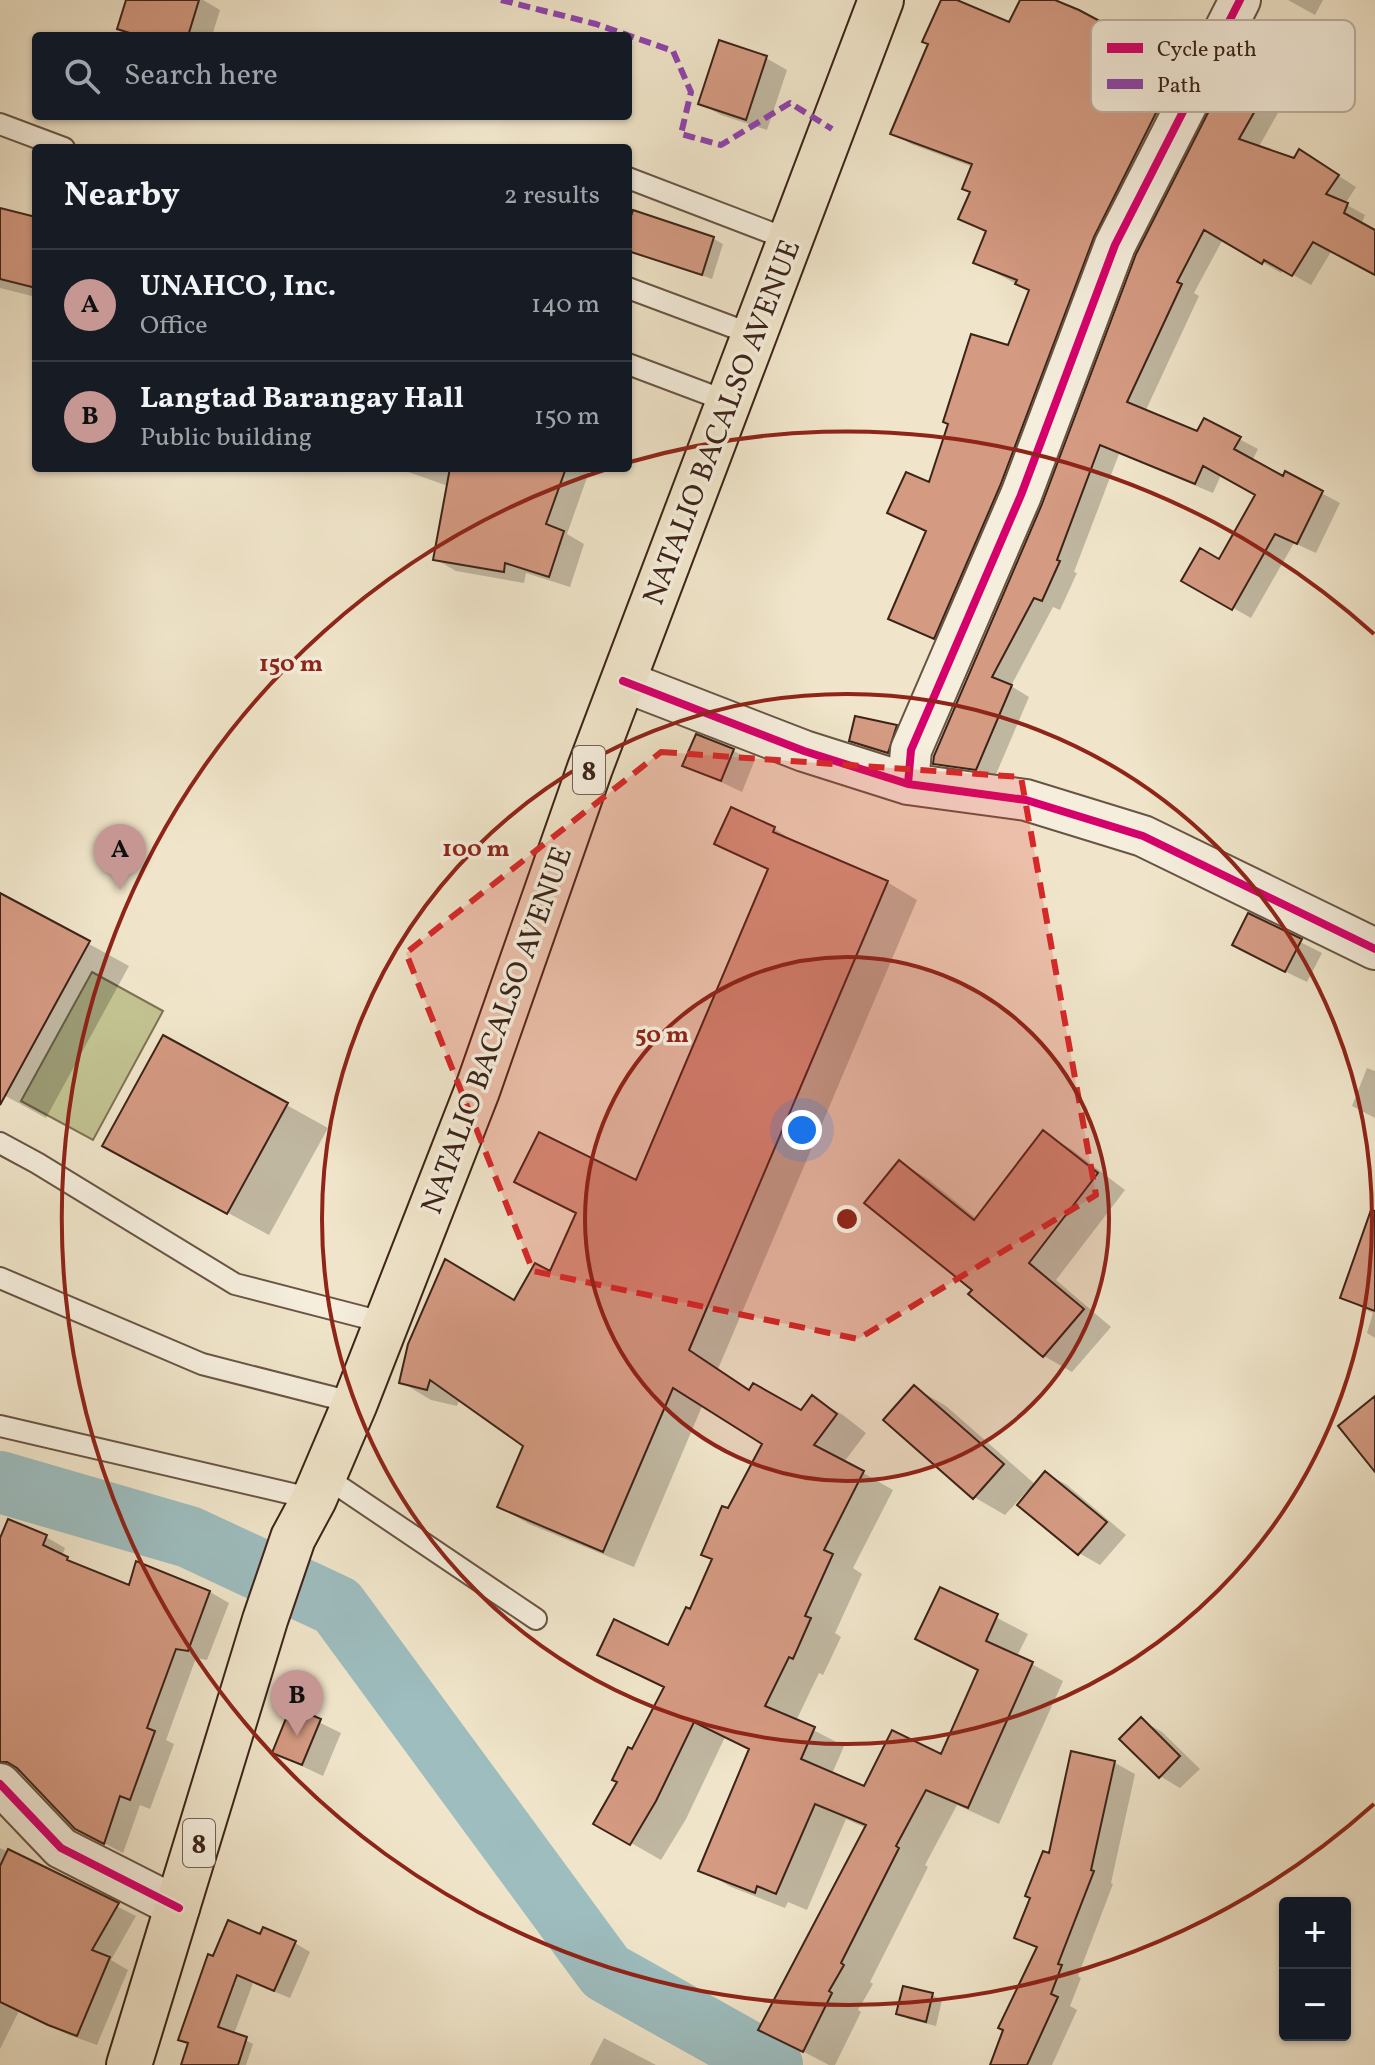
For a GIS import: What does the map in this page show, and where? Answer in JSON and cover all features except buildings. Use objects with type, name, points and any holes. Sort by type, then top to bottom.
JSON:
[{"type":"highway","name":"NATALIO BACALSO AVENUE","points":[[129,2065],[293,1538],[319,1488],[355,1403],[477,1091],[585,783],[881,0]]},
{"type":"street","points":[[1230,20],[1240,0]]},
{"type":"street","points":[[908,784],[911,750],[1021,495],[1115,245],[1183,112]]},
{"type":"street","points":[[623,681],[804,751],[908,784],[1026,800],[1143,836],[1375,949]]},
{"type":"street","points":[[0,1784],[61,1848],[179,1908]]},
{"type":"lane","points":[[0,124],[53,144]]},
{"type":"lane","points":[[632,180],[790,240]]},
{"type":"lane","points":[[632,289],[754,335]]},
{"type":"lane","points":[[632,366],[729,402]]},
{"type":"lane","points":[[0,1143],[235,1284],[386,1323]]},
{"type":"lane","points":[[0,1278],[202,1364],[355,1403]]},
{"type":"lane","points":[[0,1426],[319,1488],[536,1619]]},
{"type":"highlighted area","points":[[661,752],[1021,777],[1096,1195],[858,1339],[533,1271],[406,953]]},
{"type":"green space","points":[[92,972],[163,1011],[93,1140],[21,1101]]},
{"type":"waterway","points":[[0,1482],[189,1537],[337,1606],[606,1972],[772,2065]]},
{"type":"marked path","points":[[501,0],[619,32]]},
{"type":"marked path","points":[[632,37],[673,51],[691,92],[681,134],[721,145],[790,103],[832,129]]},
{"type":"cycle path","points":[[1230,20],[1240,0]]},
{"type":"cycle path","points":[[908,784],[911,750],[1021,495],[1115,245],[1183,112]]},
{"type":"cycle path","points":[[623,681],[804,751],[908,784],[1026,800],[1143,836],[1375,949]]},
{"type":"cycle path","points":[[0,1784],[61,1848],[179,1908]]},
{"type":"place","name":"UNAHCO, Inc.","points":[[120,890]]},
{"type":"place","name":"Langtad Barangay Hall","points":[[297,1736]]}]
